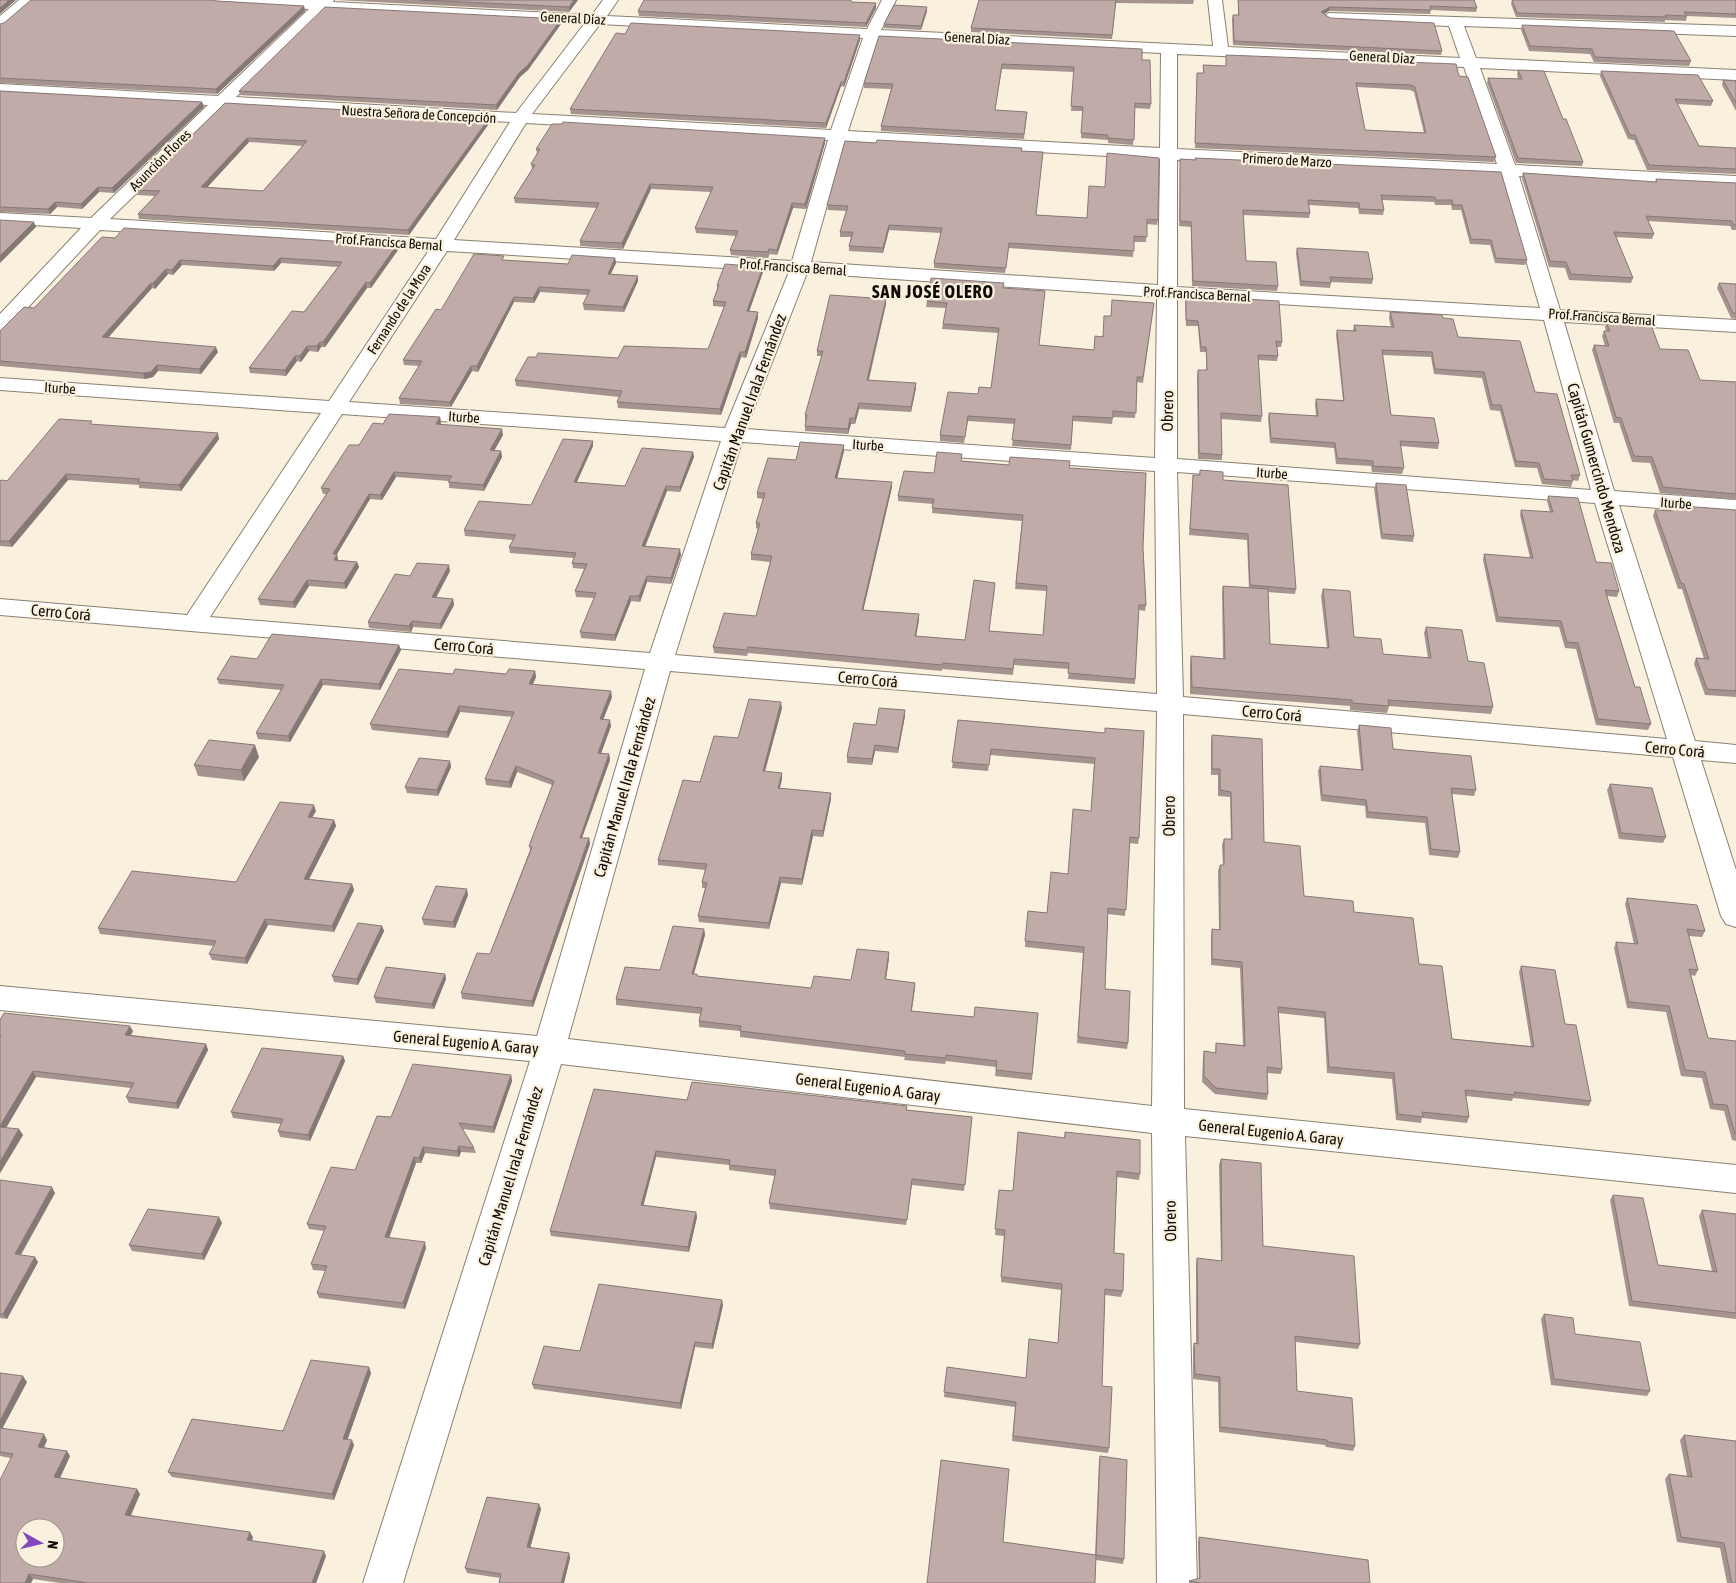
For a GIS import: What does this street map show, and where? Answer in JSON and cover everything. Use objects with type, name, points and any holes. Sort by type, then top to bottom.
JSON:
[{"type":"street","points":[[0,23],[28,0]]},
{"type":"street","name":"General Díaz","points":[[218,0],[324,3],[1169,49],[1469,61],[1736,75]]},
{"type":"street","name":"Fernando de la Mora","points":[[194,623],[440,246],[520,119],[611,0]]},
{"type":"street","name":"Capitán Manuel Irala Fernández","points":[[383,1583],[549,1050],[660,662],[733,436],[800,267],[838,135],[872,33],[889,0]]},
{"type":"street","points":[[1215,0],[1221,50]]},
{"type":"street","name":"Asunción Flores","points":[[0,326],[96,223],[219,102],[324,3]]},
{"type":"street","points":[[1515,7],[1521,22]]},
{"type":"street","points":[[1329,17],[1521,22],[1736,31]]},
{"type":"street","name":"Capitán Gumercindo Mendoza","points":[[1455,21],[1508,170],[1605,498],[1736,916]]},
{"type":"street","name":"Obrero","points":[[1169,49],[1166,465],[1170,704],[1168,1122],[1177,1583]]},
{"type":"street","name":"Nuestra Señora de Concepción","points":[[0,89],[838,135]]},
{"type":"street","name":"Primero de Marzo","points":[[838,135],[1167,154],[1736,181]]},
{"type":"street","name":"Prof.Francisca Bernal","points":[[0,218],[1736,326]]},
{"type":"street","name":"Iturbe","points":[[0,384],[1166,465],[1736,508]]},
{"type":"street","name":"Cerro Corá","points":[[0,607],[1170,704],[1736,754]]},
{"type":"street","name":"General Eugenio A. Garay","points":[[0,998],[549,1050],[1168,1122],[1736,1179]]},
{"type":"building","points":[[0,0],[9,0],[0,8]]},
{"type":"building","points":[[31,0],[214,0],[304,6],[216,89],[0,78],[0,24],[4,23]]},
{"type":"building","points":[[421,0],[574,0],[569,7]]},
{"type":"building","points":[[644,0],[851,0],[851,2],[876,3],[866,23],[638,11]]},
{"type":"building","points":[[979,0],[1116,0],[1112,35],[971,28]]},
{"type":"building","points":[[1238,0],[1474,0],[1477,8],[1430,6],[1431,10],[1330,7],[1321,12],[1330,18],[1434,23],[1442,51],[1234,41],[1233,15],[1239,15]]},
{"type":"building","points":[[1512,0],[1736,0],[1736,14],[1684,12],[1687,16],[1665,15],[1666,17],[1517,13]]},
{"type":"building","points":[[894,5],[927,7],[921,26],[884,24]]},
{"type":"building","points":[[325,7],[561,19],[496,105],[239,91]]},
{"type":"building","points":[[631,23],[860,35],[844,82],[841,82],[826,123],[570,109],[616,33],[625,34]]},
{"type":"building","points":[[1522,25],[1674,31],[1691,61],[1595,57],[1592,49],[1530,46]]},
{"type":"building","points":[[879,36],[1142,49],[1142,60],[1150,60],[1151,104],[1135,103],[1134,140],[1108,138],[1108,135],[1081,133],[1083,107],[1071,106],[1074,67],[1002,64],[995,110],[1027,112],[1024,134],[881,126],[893,84],[864,83]]},
{"type":"building","points":[[1226,55],[1456,64],[1459,76],[1468,77],[1496,157],[1195,143],[1197,73],[1204,73],[1203,65],[1226,66]],"holes":[[[1356,83],[1411,85],[1415,87],[1426,133],[1365,130]]]},
{"type":"building","points":[[1518,70],[1544,71],[1583,162],[1518,158],[1488,78],[1522,79]]},
{"type":"building","points":[[1601,71],[1698,75],[1713,101],[1675,99],[1699,146],[1736,148],[1736,169],[1649,165],[1635,135],[1630,135]]},
{"type":"building","points":[[1723,80],[1736,81],[1736,103]]},
{"type":"building","points":[[0,91],[202,102],[112,188],[98,187],[81,204],[55,202],[48,209],[0,207]]},
{"type":"building","points":[[225,103],[487,118],[486,120],[488,120],[408,230],[138,214],[160,191],[136,190]],"holes":[[[247,138],[307,141],[263,191],[201,187]]]},
{"type":"building","points":[[563,122],[825,138],[805,204],[792,203],[777,250],[769,249],[768,252],[730,250],[738,231],[695,228],[713,187],[650,184],[622,243],[580,241],[599,203],[514,198],[535,165],[531,164],[540,149],[536,149],[552,124],[562,124]]},
{"type":"building","points":[[877,140],[1022,148],[1021,151],[1043,152],[1036,215],[1087,218],[1089,186],[1105,187],[1107,153],[1159,158],[1158,220],[1147,219],[1147,237],[1134,236],[1134,251],[1009,243],[1006,268],[934,263],[942,228],[889,225],[883,248],[849,246],[853,232],[840,232],[848,206],[827,205],[845,141],[876,143]]},
{"type":"building","points":[[1195,158],[1501,172],[1527,260],[1496,258],[1491,240],[1471,239],[1462,205],[1453,205],[1452,200],[1436,200],[1435,197],[1381,195],[1384,210],[1360,209],[1359,203],[1308,200],[1310,213],[1243,210],[1246,261],[1276,262],[1278,286],[1193,281],[1191,222],[1180,221],[1180,159],[1196,160]]},
{"type":"building","points":[[1523,173],[1657,182],[1656,179],[1736,183],[1736,225],[1732,221],[1646,216],[1654,234],[1614,232],[1633,278],[1571,274],[1566,262],[1550,261]]},
{"type":"building","points":[[0,220],[34,222],[0,256]]},
{"type":"building","points":[[124,228],[397,245],[370,283],[366,282],[323,342],[320,342],[317,346],[307,346],[300,356],[295,356],[285,370],[249,368],[292,311],[304,312],[342,262],[280,258],[273,266],[180,260],[172,270],[166,269],[151,283],[102,337],[216,347],[199,369],[157,365],[151,372],[143,373],[0,361],[0,331],[24,307],[34,308],[102,237],[115,238]]},
{"type":"building","points":[[1297,248],[1368,252],[1373,279],[1330,277],[1331,283],[1301,281]]},
{"type":"building","points":[[474,254],[504,256],[502,260],[568,264],[572,255],[615,258],[608,274],[638,276],[623,307],[583,304],[590,290],[539,287],[533,298],[514,297],[477,366],[471,366],[450,402],[399,398],[422,361],[403,360],[436,309],[441,310]]},
{"type":"building","points":[[725,264],[763,267],[747,311],[758,312],[745,352],[740,352],[720,409],[617,402],[622,391],[515,380],[528,357],[536,357],[538,353],[618,358],[624,346],[708,349],[726,302],[713,301]]},
{"type":"building","points":[[931,278],[1004,283],[1003,288],[1045,291],[1039,345],[1094,350],[1095,336],[1103,337],[1104,316],[1111,316],[1112,300],[1154,303],[1143,377],[1137,377],[1136,413],[1113,411],[1113,418],[1073,416],[1071,445],[1012,440],[1015,419],[968,416],[965,437],[940,435],[948,392],[978,394],[979,387],[991,388],[999,328],[943,324],[947,303],[927,301]]},
{"type":"building","points":[[1719,283],[1736,284],[1736,313],[1733,313]]},
{"type":"building","points":[[830,295],[886,299],[867,380],[916,383],[911,407],[859,403],[855,418],[850,418],[848,429],[805,426],[807,415],[805,415],[823,351],[817,351]]},
{"type":"building","points":[[1193,296],[1279,301],[1282,342],[1276,341],[1278,356],[1258,355],[1262,416],[1221,413],[1222,455],[1199,453],[1198,370],[1207,370],[1206,347],[1201,347],[1198,321],[1186,320],[1186,297],[1193,298]]},
{"type":"building","points":[[1390,312],[1442,315],[1443,318],[1453,319],[1458,337],[1520,341],[1535,392],[1557,394],[1580,475],[1571,475],[1573,481],[1544,479],[1539,463],[1516,461],[1501,405],[1492,405],[1484,372],[1435,369],[1432,352],[1382,350],[1391,415],[1434,418],[1439,443],[1400,441],[1404,468],[1373,466],[1373,461],[1337,458],[1335,443],[1271,438],[1269,413],[1318,416],[1316,399],[1344,401],[1337,330],[1356,331],[1354,325],[1394,327]]},
{"type":"building","points":[[1606,322],[1651,325],[1660,349],[1688,350],[1700,380],[1736,382],[1736,494],[1663,487],[1652,457],[1634,456],[1621,418],[1616,417],[1594,345],[1609,346],[1604,331],[1610,331]]},
{"type":"building","points":[[389,414],[440,417],[436,424],[502,429],[490,450],[501,451],[483,485],[448,482],[452,476],[394,472],[380,495],[369,494],[333,554],[337,554],[334,560],[357,562],[344,583],[307,580],[293,602],[258,599],[330,489],[321,488],[349,445],[359,445],[373,423],[383,424]]},
{"type":"building","points":[[59,419],[92,421],[90,424],[218,433],[179,485],[138,482],[140,479],[66,474],[9,541],[0,541],[0,481],[7,481]]},
{"type":"building","points":[[563,439],[593,441],[574,482],[625,486],[642,448],[693,452],[680,487],[666,486],[642,546],[680,549],[671,578],[647,576],[639,596],[630,596],[615,635],[580,632],[596,593],[575,591],[587,564],[572,563],[576,553],[509,547],[516,535],[464,530],[479,501],[531,505]]},
{"type":"building","points":[[800,442],[844,445],[835,478],[892,482],[862,610],[919,614],[915,636],[965,640],[974,580],[995,583],[989,631],[1043,635],[1047,586],[1016,583],[1023,515],[932,508],[934,499],[898,496],[904,471],[934,473],[937,452],[962,454],[961,461],[1009,465],[1010,457],[1070,461],[1069,468],[1146,473],[1143,548],[1146,605],[1139,605],[1135,679],[1068,673],[1069,663],[1014,659],[1013,669],[943,663],[942,665],[748,647],[747,650],[713,647],[724,613],[756,616],[772,556],[751,554],[760,523],[756,523],[765,493],[757,493],[768,458],[796,460]]},
{"type":"building","points":[[1200,470],[1223,472],[1223,480],[1288,485],[1296,589],[1250,585],[1248,534],[1190,529],[1193,475],[1200,475]]},
{"type":"building","points":[[1376,483],[1406,485],[1414,536],[1382,534]]},
{"type":"building","points":[[1548,496],[1578,498],[1596,562],[1611,563],[1619,591],[1605,590],[1635,687],[1640,687],[1651,724],[1598,719],[1578,643],[1567,642],[1561,621],[1498,617],[1484,554],[1533,558],[1521,510],[1553,512]]},
{"type":"building","points":[[1669,505],[1736,510],[1736,691],[1707,689],[1696,658],[1709,659],[1684,584],[1681,583],[1655,510],[1671,511]]},
{"type":"building","points":[[417,563],[449,565],[432,597],[453,599],[440,624],[412,621],[409,626],[368,622],[395,574],[410,576]]},
{"type":"building","points":[[1223,586],[1268,589],[1270,644],[1329,648],[1323,589],[1350,591],[1354,637],[1381,639],[1383,654],[1431,658],[1426,627],[1462,630],[1468,661],[1484,663],[1493,707],[1388,700],[1389,706],[1352,703],[1352,700],[1192,687],[1191,656],[1225,659]]},
{"type":"building","points":[[272,634],[399,645],[379,684],[321,679],[288,736],[256,733],[284,685],[217,679],[231,656],[257,659]]},
{"type":"building","points":[[399,669],[453,674],[455,669],[506,674],[509,669],[535,671],[529,684],[611,691],[600,719],[610,720],[598,753],[609,754],[580,838],[589,838],[532,1001],[461,993],[477,953],[490,954],[532,847],[529,846],[554,781],[516,766],[509,782],[485,779],[514,712],[459,706],[447,732],[370,724]]},
{"type":"building","points":[[749,699],[781,702],[763,771],[782,773],[778,788],[831,793],[823,831],[812,830],[802,879],[780,877],[769,923],[698,916],[707,883],[702,882],[707,864],[658,860],[683,780],[700,782],[714,736],[738,738]]},
{"type":"building","points":[[879,708],[905,710],[898,748],[875,745],[872,759],[847,757],[854,723],[876,725]]},
{"type":"building","points":[[958,720],[1105,733],[1105,728],[1144,731],[1139,838],[1130,837],[1126,910],[1108,908],[1105,989],[1130,991],[1128,1043],[1078,1037],[1084,947],[1025,941],[1028,911],[1047,913],[1051,872],[1068,874],[1073,809],[1091,811],[1095,758],[991,749],[989,765],[952,762]]},
{"type":"building","points":[[1359,725],[1391,728],[1393,749],[1471,756],[1476,790],[1451,788],[1460,852],[1431,849],[1427,817],[1368,812],[1366,800],[1322,795],[1320,766],[1363,770]]},
{"type":"building","points":[[1212,735],[1262,739],[1264,842],[1300,846],[1304,896],[1353,901],[1354,912],[1413,918],[1419,964],[1442,966],[1452,1039],[1534,1047],[1521,966],[1555,970],[1565,1024],[1576,1025],[1591,1101],[1514,1092],[1515,1095],[1465,1090],[1469,1117],[1422,1112],[1423,1117],[1398,1114],[1394,1073],[1329,1067],[1325,1012],[1278,1007],[1282,1069],[1267,1067],[1268,1094],[1216,1088],[1204,1076],[1204,1051],[1216,1053],[1216,1043],[1245,1046],[1242,962],[1212,959],[1212,929],[1220,930],[1220,865],[1224,865],[1224,839],[1232,839],[1231,792],[1220,790],[1220,769],[1212,769]]},
{"type":"building","points":[[209,740],[255,745],[241,770],[194,765]]},
{"type":"building","points":[[419,758],[450,761],[437,790],[405,787]]},
{"type":"building","points":[[1610,784],[1652,788],[1666,837],[1621,833]]},
{"type":"building","points":[[280,802],[314,805],[308,817],[334,820],[304,879],[352,884],[332,926],[265,919],[245,958],[209,954],[216,941],[98,928],[132,871],[236,882]]},
{"type":"building","points":[[436,886],[467,889],[453,922],[422,919]]},
{"type":"building","points":[[1627,898],[1697,905],[1705,931],[1687,929],[1698,970],[1689,969],[1708,1038],[1736,1041],[1736,1134],[1727,1105],[1713,1104],[1705,1072],[1685,1070],[1669,1006],[1629,1002],[1616,942],[1638,944]]},
{"type":"building","points":[[358,923],[382,926],[357,979],[332,976]]},
{"type":"building","points":[[673,926],[704,929],[692,974],[697,974],[697,976],[811,988],[814,976],[851,980],[857,949],[889,952],[885,979],[915,983],[911,1011],[974,1017],[975,1007],[1038,1013],[1032,1074],[996,1070],[997,1061],[946,1055],[946,1058],[905,1054],[905,1051],[740,1031],[741,1026],[699,1021],[702,1008],[616,999],[625,967],[660,970]]},
{"type":"building","points":[[386,967],[445,974],[432,1004],[374,997]]},
{"type":"building","points":[[4,1013],[130,1026],[125,1035],[206,1044],[176,1103],[126,1097],[134,1083],[33,1071],[0,1126],[0,1020]]},
{"type":"building","points":[[262,1048],[343,1056],[308,1135],[278,1131],[283,1119],[231,1112]]},
{"type":"building","points":[[413,1064],[511,1075],[493,1127],[459,1123],[474,1148],[459,1146],[457,1151],[423,1147],[419,1158],[414,1157],[385,1237],[425,1242],[403,1303],[317,1293],[327,1266],[311,1264],[326,1226],[307,1224],[331,1167],[355,1170],[377,1116],[391,1117]]},
{"type":"building","points":[[692,1082],[907,1106],[906,1110],[972,1117],[965,1185],[912,1179],[907,1220],[769,1203],[776,1170],[729,1165],[730,1160],[656,1151],[641,1205],[696,1212],[688,1247],[550,1231],[594,1089],[687,1100]]},
{"type":"building","points":[[0,1127],[19,1129],[0,1162]]},
{"type":"building","points":[[1018,1132],[1065,1138],[1065,1132],[1140,1140],[1140,1174],[1117,1171],[1114,1253],[1124,1254],[1123,1291],[1105,1289],[1102,1386],[1112,1387],[1109,1448],[1013,1436],[1016,1402],[944,1392],[947,1367],[1026,1378],[1029,1339],[1058,1343],[1062,1284],[1001,1277],[1005,1230],[995,1229],[999,1190],[1013,1191]]},
{"type":"building","points":[[1221,1159],[1261,1163],[1263,1246],[1354,1256],[1360,1344],[1295,1336],[1297,1391],[1352,1398],[1355,1446],[1328,1442],[1327,1440],[1220,1427],[1220,1377],[1195,1374],[1194,1343],[1198,1344],[1197,1258],[1222,1261]]},
{"type":"building","points":[[0,1180],[52,1187],[15,1254],[35,1257],[3,1314],[0,1314]]},
{"type":"building","points":[[1613,1195],[1643,1198],[1658,1265],[1717,1272],[1702,1210],[1736,1214],[1736,1313],[1632,1301]]},
{"type":"building","points":[[148,1209],[219,1217],[202,1254],[129,1245]]},
{"type":"building","points":[[599,1284],[722,1300],[712,1344],[695,1342],[680,1403],[532,1384],[544,1346],[580,1351]]},
{"type":"building","points":[[1544,1314],[1573,1318],[1575,1334],[1640,1342],[1650,1391],[1554,1379]]},
{"type":"building","points":[[311,1360],[369,1367],[343,1439],[352,1440],[332,1494],[168,1472],[192,1419],[283,1431]]},
{"type":"building","points":[[0,1373],[23,1376],[0,1421]]},
{"type":"building","points":[[0,1428],[44,1434],[38,1447],[67,1451],[54,1477],[137,1489],[125,1515],[250,1532],[247,1540],[324,1551],[312,1583],[88,1583],[29,1574],[25,1583],[0,1583],[0,1480],[13,1454],[0,1452]]},
{"type":"building","points":[[1684,1435],[1736,1441],[1736,1583],[1732,1583],[1724,1543],[1681,1537],[1669,1474],[1692,1477]]},
{"type":"building","points":[[1100,1456],[1127,1460],[1124,1559],[1096,1555]]},
{"type":"building","points":[[941,1460],[1009,1469],[1003,1542],[1096,1555],[1095,1583],[927,1583]]},
{"type":"building","points":[[487,1497],[539,1504],[527,1547],[569,1553],[561,1583],[499,1583],[501,1574],[465,1568]]},
{"type":"building","points":[[1199,1537],[1368,1560],[1370,1583],[1201,1583],[1189,1581],[1200,1578]]},
{"type":"district","name":"SAN JOSÉ OLERO","points":[[933,291]]}]
